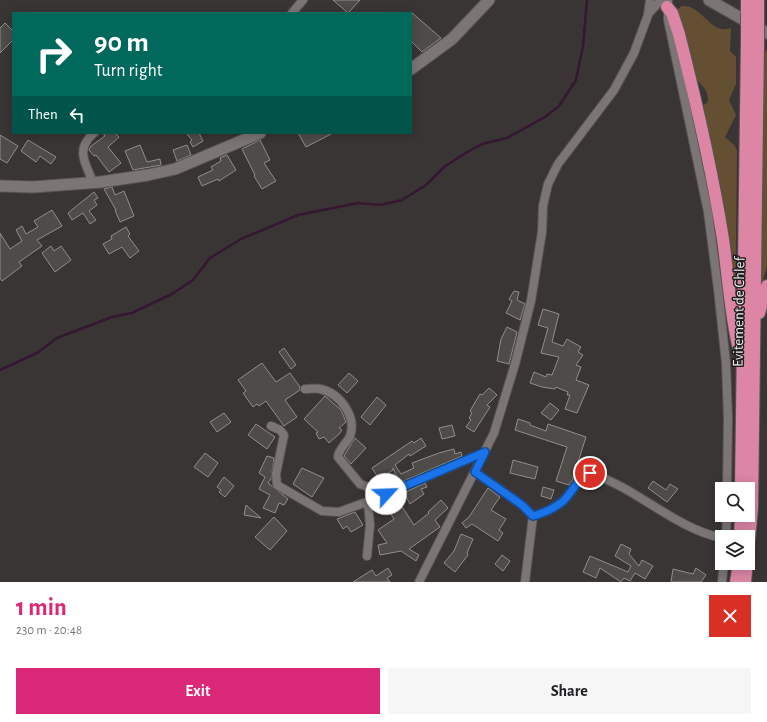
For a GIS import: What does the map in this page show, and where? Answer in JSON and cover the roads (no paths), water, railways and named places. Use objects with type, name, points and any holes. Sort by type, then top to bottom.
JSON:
[{"type":"highway","points":[[747,0],[752,14],[752,41]]},
{"type":"highway","points":[[752,14],[758,0]]},
{"type":"highway","points":[[665,2],[672,13],[679,34],[713,185],[723,240],[732,321],[742,364]]},
{"type":"highway","name":"Evitement de Chlef","points":[[741,482],[742,364],[752,41]]},
{"type":"highway","name":"Evitement de Chlef","points":[[745,582],[752,508],[755,325],[752,41]]},
{"type":"highway","points":[[755,325],[767,286]]},
{"type":"highway","points":[[736,582],[738,570]]},
{"type":"main road","points":[[412,68],[452,39],[489,0]]},
{"type":"main road","points":[[708,0],[767,33]]},
{"type":"main road","points":[[0,186],[33,187],[93,182],[148,175],[175,169],[258,134]]},
{"type":"street","points":[[293,12],[303,0]]},
{"type":"street","points":[[419,582],[494,433],[515,364],[530,301],[542,232],[543,206],[548,184],[558,164],[614,90],[634,53],[648,15],[650,0]]},
{"type":"street","points":[[648,15],[665,2],[708,212],[726,362],[728,419],[727,482]]},
{"type":"street","points":[[93,134],[86,140],[82,149],[93,182]]},
{"type":"street","points":[[305,390],[321,389],[332,395],[346,407],[350,416],[352,429],[347,441],[338,453],[338,457],[360,484],[386,494]]},
{"type":"street","points":[[271,426],[280,430],[284,435],[275,483],[279,488],[322,511],[339,512],[368,502],[485,452]]},
{"type":"street","points":[[475,472],[522,505],[533,516]]},
{"type":"street","points":[[533,516],[544,513],[562,502],[583,476],[590,473],[629,490],[669,515],[715,536]]},
{"type":"street","points":[[367,556],[370,525],[368,502]]},
{"type":"street","points":[[525,582],[533,516]]},
{"type":"street","points":[[722,582],[723,570]]},
{"type":"waterway","points":[[0,370],[37,353],[57,338],[112,317],[132,313],[172,294],[193,280],[210,258],[241,239],[298,215],[358,203],[380,205],[402,200],[426,185],[444,167],[464,154],[482,144],[507,138],[545,117],[559,106],[576,80],[583,46],[587,0]]}]
